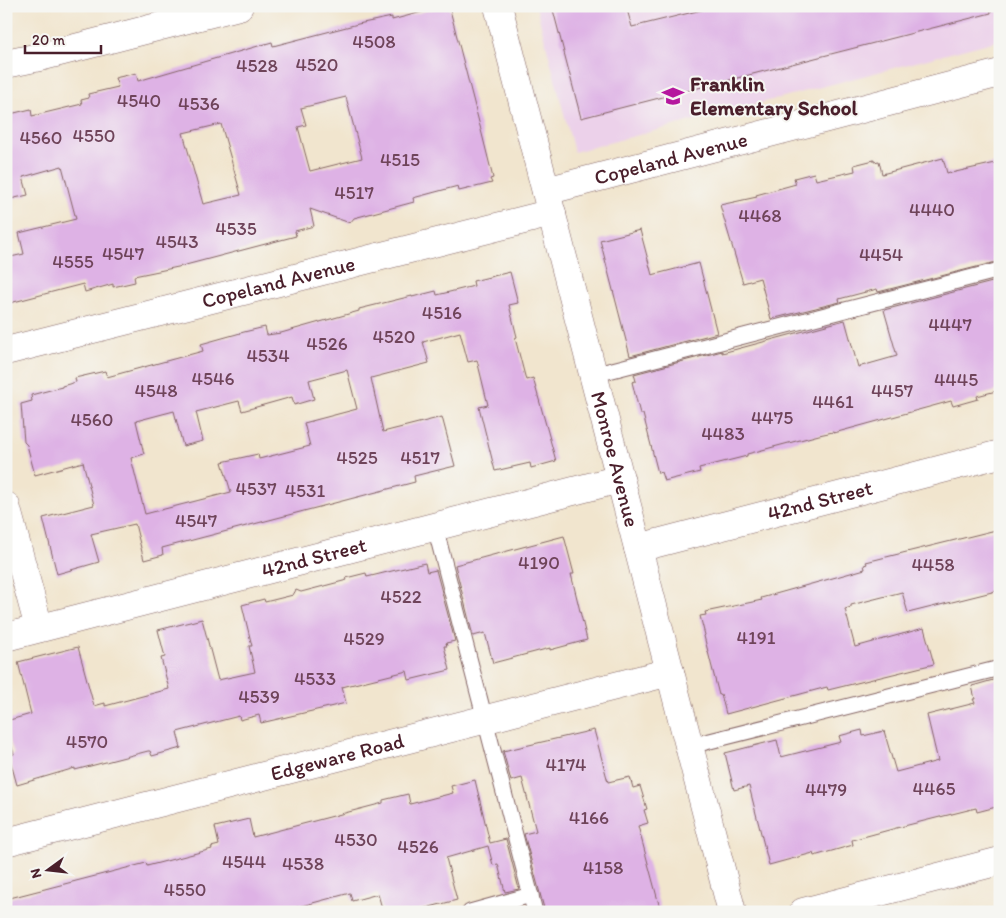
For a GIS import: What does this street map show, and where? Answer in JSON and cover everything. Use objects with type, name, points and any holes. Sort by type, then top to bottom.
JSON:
[{"type":"street","points":[[6,64],[240,6]]},
{"type":"street","name":"Monroe Avenue","points":[[498,6],[732,912]]},
{"type":"street","name":"Copeland Avenue","points":[[6,351],[549,202],[1000,73]]},
{"type":"street","name":"42nd Street","points":[[638,548],[1000,454]]},
{"type":"street","name":"42nd Street","points":[[6,637],[620,479]]},
{"type":"street","points":[[6,506],[39,628]]},
{"type":"street","name":"Edgeware Road","points":[[6,842],[670,672]]},
{"type":"street","points":[[803,912],[1000,861]]},
{"type":"lane","points":[[593,375],[1000,270]]},
{"type":"lane","points":[[435,527],[536,912]]},
{"type":"lane","points":[[690,746],[1000,668]]},
{"type":"lane","points":[[470,912],[531,896]]},
{"type":"shaded area","name":"Franklin Elementary School","points":[[536,6],[1000,6],[1000,40],[574,152]]},
{"type":"building","points":[[449,6],[493,178],[490,179],[492,183],[459,191],[458,186],[413,198],[414,202],[354,218],[350,223],[310,209],[314,226],[295,231],[296,236],[178,267],[134,276],[135,282],[113,287],[113,284],[85,292],[83,284],[6,304],[6,258],[24,254],[19,233],[76,219],[62,166],[23,177],[28,195],[6,200],[6,115],[31,109],[32,116],[82,104],[81,100],[89,98],[88,94],[118,87],[115,78],[136,73],[138,81],[272,42],[273,46],[358,24],[392,17],[392,20]],"holes":[[[346,97],[362,158],[310,171],[298,127],[306,125],[301,108]],[[221,124],[241,195],[203,204],[183,133]]]},
{"type":"building","name":"Franklin Elementary School","points":[[552,6],[626,6],[632,27],[718,6],[802,6],[803,10],[825,6],[990,6],[991,13],[581,118]]},
{"type":"building","points":[[943,158],[947,173],[1000,162],[1000,261],[878,292],[877,289],[839,299],[840,302],[771,319],[760,278],[743,283],[720,205],[757,197],[756,195],[796,184],[794,178],[814,173],[816,180],[855,171],[854,165],[874,160],[874,162],[879,161],[882,174]]},
{"type":"building","points":[[640,230],[652,275],[699,263],[717,333],[630,356],[600,240]]},
{"type":"building","points":[[510,272],[518,303],[509,305],[517,337],[515,338],[526,380],[533,378],[556,461],[531,468],[530,463],[495,471],[479,407],[488,405],[477,360],[468,362],[460,332],[423,342],[429,363],[371,378],[383,432],[442,417],[455,466],[414,476],[415,482],[162,548],[163,555],[144,560],[135,524],[91,534],[99,562],[57,574],[43,518],[94,505],[83,462],[35,475],[27,445],[24,442],[21,404],[32,401],[31,395],[76,382],[75,378],[105,371],[107,377],[203,351],[201,344],[244,332],[265,327],[267,335],[281,333],[359,311],[359,309],[412,296],[436,291],[437,295],[474,286],[473,281]],"holes":[[[347,370],[357,409],[304,423],[310,446],[259,459],[258,454],[222,462],[231,492],[145,514],[131,458],[144,454],[136,421],[174,411],[183,446],[203,441],[196,412],[239,401],[242,411],[292,397],[294,405],[314,399],[309,380]]]},
{"type":"building","points":[[1000,280],[1000,390],[977,396],[978,399],[953,406],[951,401],[834,433],[819,435],[747,454],[747,456],[699,468],[700,472],[664,481],[661,472],[658,473],[643,414],[640,414],[632,382],[636,381],[634,374],[845,320],[858,367],[897,356],[884,310]]},
{"type":"building","points":[[1000,529],[1000,590],[908,613],[902,592],[851,605],[851,607],[845,609],[855,647],[924,628],[934,664],[828,690],[827,687],[726,714],[721,694],[719,695],[704,636],[700,616],[706,615],[705,612],[762,600],[761,598],[865,569],[864,565],[867,564],[866,562]]},
{"type":"building","points":[[564,536],[574,574],[571,574],[587,640],[493,663],[485,633],[473,636],[455,565]]},
{"type":"building","points":[[425,563],[427,572],[436,570],[455,641],[446,643],[447,646],[444,646],[450,670],[409,680],[407,671],[342,687],[346,703],[261,723],[259,715],[240,720],[239,716],[177,732],[181,748],[152,756],[150,751],[148,751],[75,770],[75,768],[17,785],[9,756],[14,754],[6,728],[6,721],[31,714],[18,662],[78,647],[94,706],[105,703],[105,706],[169,689],[161,658],[165,657],[158,630],[202,619],[218,680],[255,672],[249,646],[252,646],[242,605],[264,599],[265,602],[293,595],[296,590],[301,592],[366,573],[367,577]]},
{"type":"building","points":[[1000,678],[1000,806],[977,812],[976,808],[900,827],[852,840],[853,845],[814,856],[813,853],[769,865],[749,786],[734,790],[725,753],[777,740],[781,757],[841,742],[839,736],[862,730],[863,736],[884,731],[896,772],[938,761],[927,715],[975,703],[972,686]]},
{"type":"building","points":[[594,730],[608,782],[630,777],[633,788],[640,786],[647,809],[644,810],[648,823],[638,826],[661,912],[545,912],[524,834],[536,831],[522,778],[511,781],[503,751]]},
{"type":"building","points":[[475,780],[490,843],[506,839],[519,889],[505,892],[498,864],[493,865],[488,846],[446,858],[457,900],[410,912],[383,912],[378,894],[352,901],[350,893],[279,912],[6,912],[6,899],[146,863],[147,866],[212,849],[211,847],[219,845],[215,827],[249,819],[253,837],[383,803],[383,800],[408,794],[410,804],[453,793],[451,786]]},
{"type":"place","name":"Franklin Elementary School","points":[[673,96]]}]
